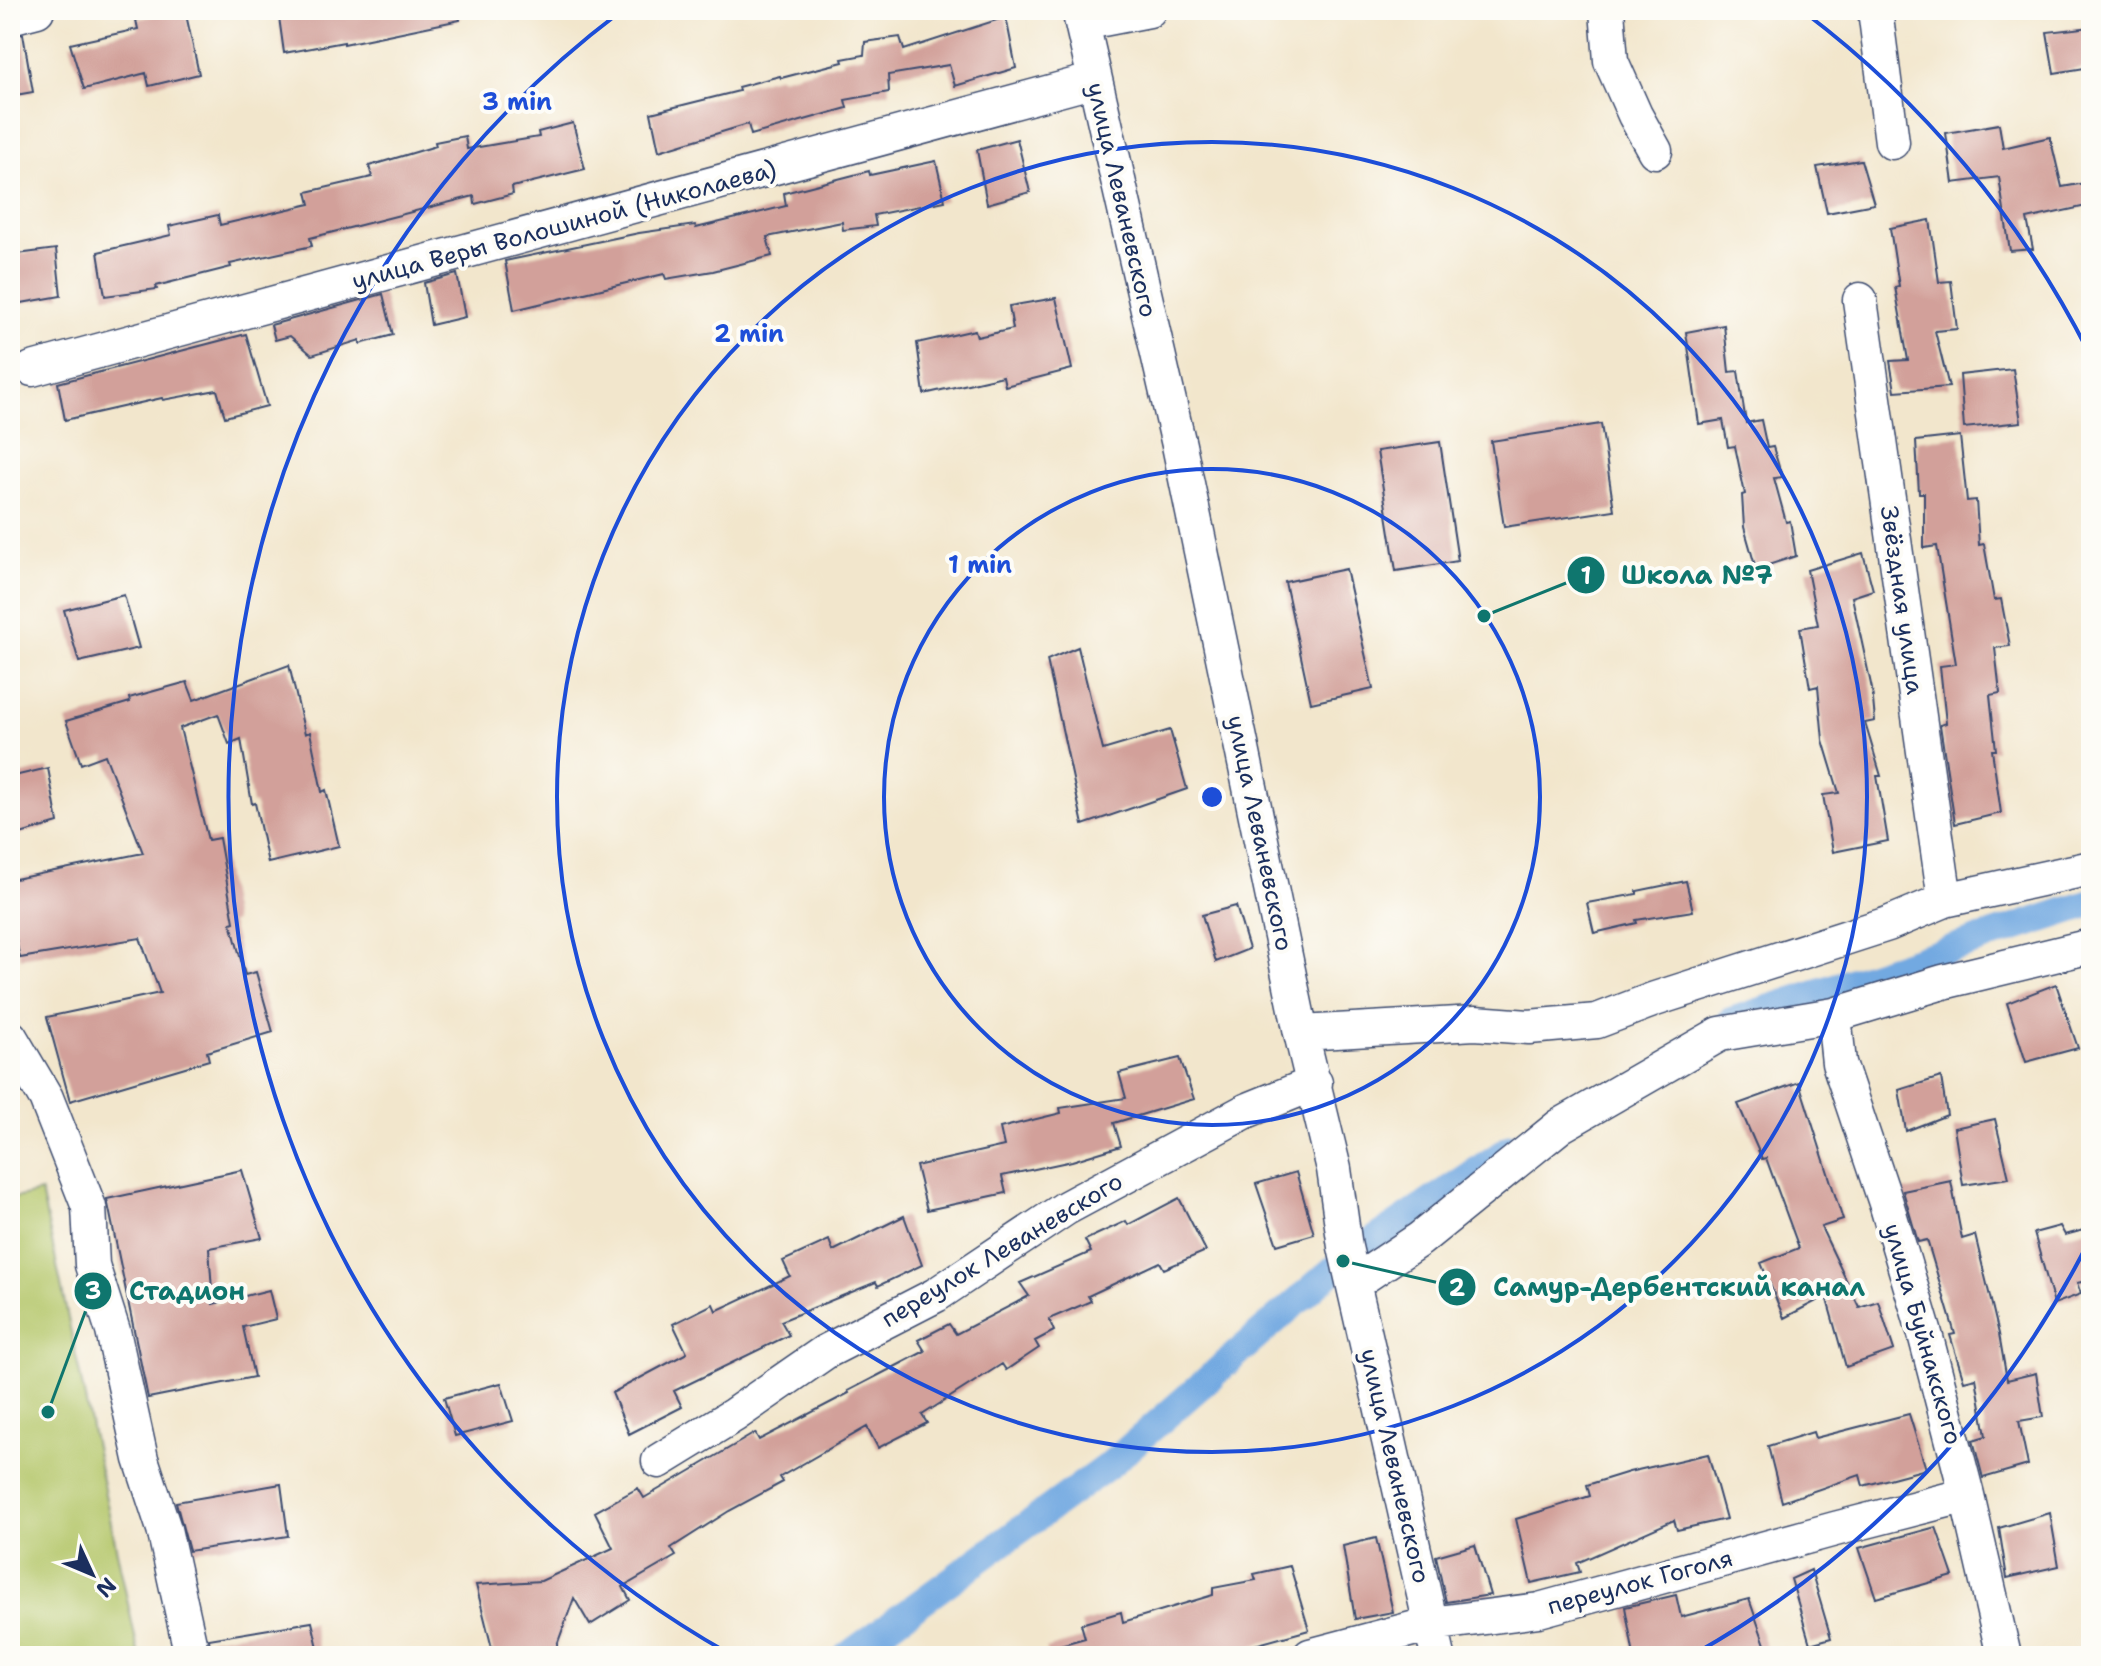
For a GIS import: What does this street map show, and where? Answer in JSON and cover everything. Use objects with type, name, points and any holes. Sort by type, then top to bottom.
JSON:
[{"type":"street","points":[[10,17],[37,10]]},
{"type":"street","points":[[1080,17],[1149,10]]},
{"type":"street","points":[[1607,10],[1611,61],[1655,151]]},
{"type":"street","points":[[1875,10],[1892,142]]},
{"type":"street","name":"улица Леваневского","points":[[1080,17],[1179,445],[1301,1033],[1334,1169],[1350,1266],[1435,1640]]},
{"type":"street","name":"улица Веры Волошиной (Николаева)","points":[[32,369],[1095,80]]},
{"type":"street","name":"Звёздная улица","points":[[1860,300],[1945,900]]},
{"type":"street","points":[[1301,1033],[1475,1023],[1529,1027],[1597,1021],[1725,975],[1888,924],[1945,900],[2091,868]]},
{"type":"street","points":[[1350,1266],[1420,1239],[1560,1126],[1720,1034],[1834,1015],[1943,982],[2091,946]]},
{"type":"street","name":"улица Буйнакского","points":[[1834,1015],[1839,1063],[1891,1217],[1967,1495],[2004,1656]]},
{"type":"street","points":[[10,1037],[46,1098],[89,1207],[92,1265],[113,1331],[141,1459],[164,1529],[192,1656]]},
{"type":"street","name":"переулок Леваневского","points":[[659,1461],[734,1415],[825,1352],[936,1295],[1066,1208],[1246,1111],[1315,1083]]},
{"type":"street","name":"переулок Гоголя","points":[[1310,1656],[1435,1640],[1967,1495]]},
{"type":"green space","points":[[41,1192],[139,1656],[10,1656],[10,1199]]},
{"type":"building","points":[[185,10],[199,74],[149,86],[146,73],[84,89],[70,44],[138,29],[136,20]]},
{"type":"building","points":[[278,10],[459,10],[460,20],[284,53]]},
{"type":"building","points":[[1006,17],[1016,68],[955,86],[949,65],[888,75],[889,92],[845,100],[847,108],[751,135],[748,124],[659,151],[651,113],[739,91],[738,87],[843,62],[842,59],[864,55],[865,42],[900,37],[904,50]]},
{"type":"building","points":[[2091,27],[2091,67],[2054,73],[2047,32]]},
{"type":"building","points":[[23,34],[33,92],[10,96],[10,36]]},
{"type":"building","points":[[573,123],[585,169],[512,187],[513,194],[475,204],[474,196],[310,238],[312,246],[230,264],[231,267],[156,286],[157,289],[105,296],[98,252],[171,235],[169,226],[218,215],[220,225],[310,204],[307,192],[372,177],[369,166],[436,146],[435,142],[465,136],[467,149],[539,137],[538,132]]},
{"type":"building","points":[[1999,124],[2003,148],[2050,137],[2062,187],[2091,182],[2091,205],[2027,219],[2033,249],[2010,251],[1999,177],[1953,183],[1946,133]]},
{"type":"building","points":[[1017,139],[1030,192],[987,204],[977,150]]},
{"type":"building","points":[[1861,160],[1874,204],[1827,213],[1817,167]]},
{"type":"building","points":[[936,161],[945,201],[874,215],[876,226],[843,230],[842,222],[767,237],[772,256],[666,279],[664,274],[514,310],[505,261],[639,233],[695,225],[696,228],[786,206],[784,193],[869,171],[870,175]]},
{"type":"building","points":[[1930,220],[1939,282],[1951,281],[1957,329],[1935,331],[1949,387],[1895,391],[1890,361],[1908,360],[1895,287],[1899,286],[1890,228]]},
{"type":"building","points":[[56,249],[61,296],[10,305],[10,255]]},
{"type":"building","points":[[457,274],[465,317],[431,325],[424,283]]},
{"type":"building","points":[[383,294],[393,335],[360,344],[360,340],[312,355],[290,336],[275,340],[271,325]]},
{"type":"building","points":[[1056,298],[1072,369],[1005,386],[1003,376],[924,394],[917,343],[975,330],[977,337],[1013,329],[1009,306]]},
{"type":"building","points":[[1724,325],[1729,372],[1738,371],[1746,423],[1761,420],[1767,448],[1773,447],[1782,477],[1774,478],[1786,522],[1790,521],[1796,556],[1756,569],[1744,527],[1742,495],[1745,494],[1735,446],[1728,447],[1723,420],[1699,424],[1686,332]]},
{"type":"building","points":[[246,334],[267,406],[225,417],[217,390],[162,398],[65,420],[58,383]]},
{"type":"building","points":[[2013,369],[2021,422],[1964,428],[1960,375]]},
{"type":"building","points":[[1601,424],[1614,510],[1504,527],[1491,441]]},
{"type":"building","points":[[1960,436],[1967,501],[1976,500],[1979,545],[1984,544],[1994,600],[2001,599],[2010,646],[1995,648],[2000,693],[1990,695],[1996,750],[1992,750],[2001,813],[1955,824],[1940,725],[1946,723],[1940,666],[1956,664],[1937,546],[1924,548],[1924,493],[1919,493],[1916,441]]},
{"type":"building","points":[[1440,442],[1458,561],[1396,571],[1377,451]]},
{"type":"building","points":[[1863,553],[1873,590],[1852,597],[1872,689],[1875,721],[1865,723],[1881,776],[1877,776],[1888,841],[1833,852],[1823,795],[1839,793],[1823,740],[1818,686],[1810,688],[1800,628],[1818,625],[1807,570]]},
{"type":"building","points":[[1346,569],[1373,689],[1311,703],[1285,582]]},
{"type":"building","points":[[124,595],[139,648],[79,662],[64,610]]},
{"type":"building","points":[[1078,647],[1103,750],[1170,730],[1187,789],[1083,825],[1047,660]]},
{"type":"building","points":[[289,665],[305,734],[310,732],[322,792],[326,790],[339,846],[268,863],[255,803],[252,804],[241,739],[229,744],[218,714],[180,728],[208,840],[219,838],[234,922],[231,923],[245,975],[256,972],[273,1032],[207,1052],[209,1060],[70,1101],[47,1017],[160,993],[140,938],[20,958],[10,914],[10,880],[143,853],[105,755],[81,764],[66,721],[130,702],[129,698],[187,682],[194,700]]},
{"type":"building","points":[[48,768],[58,823],[10,837],[10,777]]},
{"type":"building","points":[[1686,881],[1693,911],[1636,920],[1637,923],[1594,933],[1587,903]]},
{"type":"building","points":[[1236,906],[1249,949],[1216,962],[1202,915]]},
{"type":"building","points":[[2056,984],[2078,1048],[2026,1062],[2007,1003]]},
{"type":"building","points":[[1180,1058],[1194,1099],[1114,1123],[1121,1146],[1072,1161],[1002,1176],[1006,1193],[927,1210],[916,1166],[1004,1146],[1000,1128],[1061,1113],[1060,1108],[1126,1098],[1119,1073]]},
{"type":"building","points":[[1941,1077],[1947,1115],[1906,1131],[1899,1090]]},
{"type":"building","points":[[1799,1082],[1843,1220],[1821,1227],[1859,1307],[1878,1301],[1894,1350],[1846,1367],[1826,1296],[1784,1318],[1761,1263],[1799,1248],[1766,1158],[1762,1159],[1738,1104]]},
{"type":"building","points":[[1995,1119],[2009,1178],[1963,1185],[1954,1128]]},
{"type":"building","points":[[242,1170],[262,1238],[209,1248],[213,1304],[269,1290],[276,1319],[243,1327],[254,1377],[148,1398],[107,1199]]},
{"type":"building","points":[[1296,1172],[1314,1234],[1277,1245],[1256,1184]]},
{"type":"building","points":[[1951,1181],[1962,1239],[1975,1235],[2007,1380],[2036,1373],[2043,1417],[2019,1421],[2028,1465],[1983,1478],[1973,1440],[1986,1436],[1976,1378],[1964,1381],[1950,1335],[1955,1334],[1927,1240],[1918,1242],[1903,1191]]},
{"type":"building","points":[[1179,1198],[1206,1251],[1164,1269],[1160,1262],[1088,1296],[1091,1301],[1049,1319],[1054,1331],[1035,1341],[1039,1348],[1006,1370],[1002,1364],[922,1415],[927,1423],[878,1448],[867,1427],[780,1477],[783,1482],[729,1511],[671,1548],[676,1556],[623,1587],[630,1600],[590,1625],[574,1598],[553,1656],[494,1656],[476,1585],[541,1581],[613,1548],[595,1512],[638,1488],[644,1498],[755,1433],[759,1440],[849,1393],[925,1351],[918,1340],[949,1324],[956,1334],[1029,1296],[1020,1283],[1091,1252],[1085,1240],[1126,1221],[1128,1225]]},
{"type":"building","points":[[904,1216],[922,1265],[878,1286],[876,1282],[781,1321],[789,1335],[674,1391],[682,1407],[629,1434],[612,1393],[687,1353],[673,1324],[713,1304],[716,1311],[790,1276],[783,1261],[829,1240],[833,1251]]},
{"type":"building","points":[[2060,1226],[2065,1235],[2091,1228],[2091,1280],[2077,1283],[2081,1294],[2054,1304],[2034,1233]]},
{"type":"building","points":[[501,1383],[513,1421],[455,1436],[444,1398]]},
{"type":"building","points":[[1909,1414],[1926,1469],[1863,1486],[1860,1475],[1782,1502],[1768,1446],[1813,1432],[1815,1438]]},
{"type":"building","points":[[1708,1454],[1726,1519],[1677,1530],[1674,1520],[1577,1563],[1580,1572],[1531,1583],[1516,1519],[1590,1496],[1587,1485]]},
{"type":"building","points":[[281,1484],[288,1536],[189,1551],[176,1502]]},
{"type":"building","points":[[2050,1513],[2059,1566],[2007,1578],[1999,1528]]},
{"type":"building","points":[[1936,1527],[1953,1576],[1876,1598],[1859,1548]]},
{"type":"building","points":[[1376,1538],[1393,1612],[1355,1619],[1343,1546]]},
{"type":"building","points":[[1475,1545],[1490,1595],[1446,1602],[1436,1556]]},
{"type":"building","points":[[1290,1566],[1309,1630],[1251,1646],[1252,1653],[1233,1656],[1047,1656],[1046,1649],[1085,1638],[1081,1624],[1121,1612],[1123,1622],[1213,1595],[1213,1588],[1256,1580],[1254,1574]]},
{"type":"building","points":[[1811,1570],[1831,1638],[1810,1644],[1791,1579]]},
{"type":"building","points":[[1676,1595],[1681,1617],[1749,1599],[1769,1656],[1713,1656],[1712,1651],[1687,1656],[1634,1656],[1625,1607]]},
{"type":"building","points":[[312,1622],[320,1656],[211,1656],[209,1639]]},
{"type":"waterway","points":[[1731,1021],[2091,903]]},
{"type":"waterway","points":[[847,1656],[1112,1463],[1343,1261],[1512,1147]]},
{"type":"place","name":"Школа №7","points":[[1484,616]]},
{"type":"place","name":"Самур-Дербентский канал","points":[[1343,1261]]},
{"type":"place","name":"Стадион","points":[[48,1412]]}]
